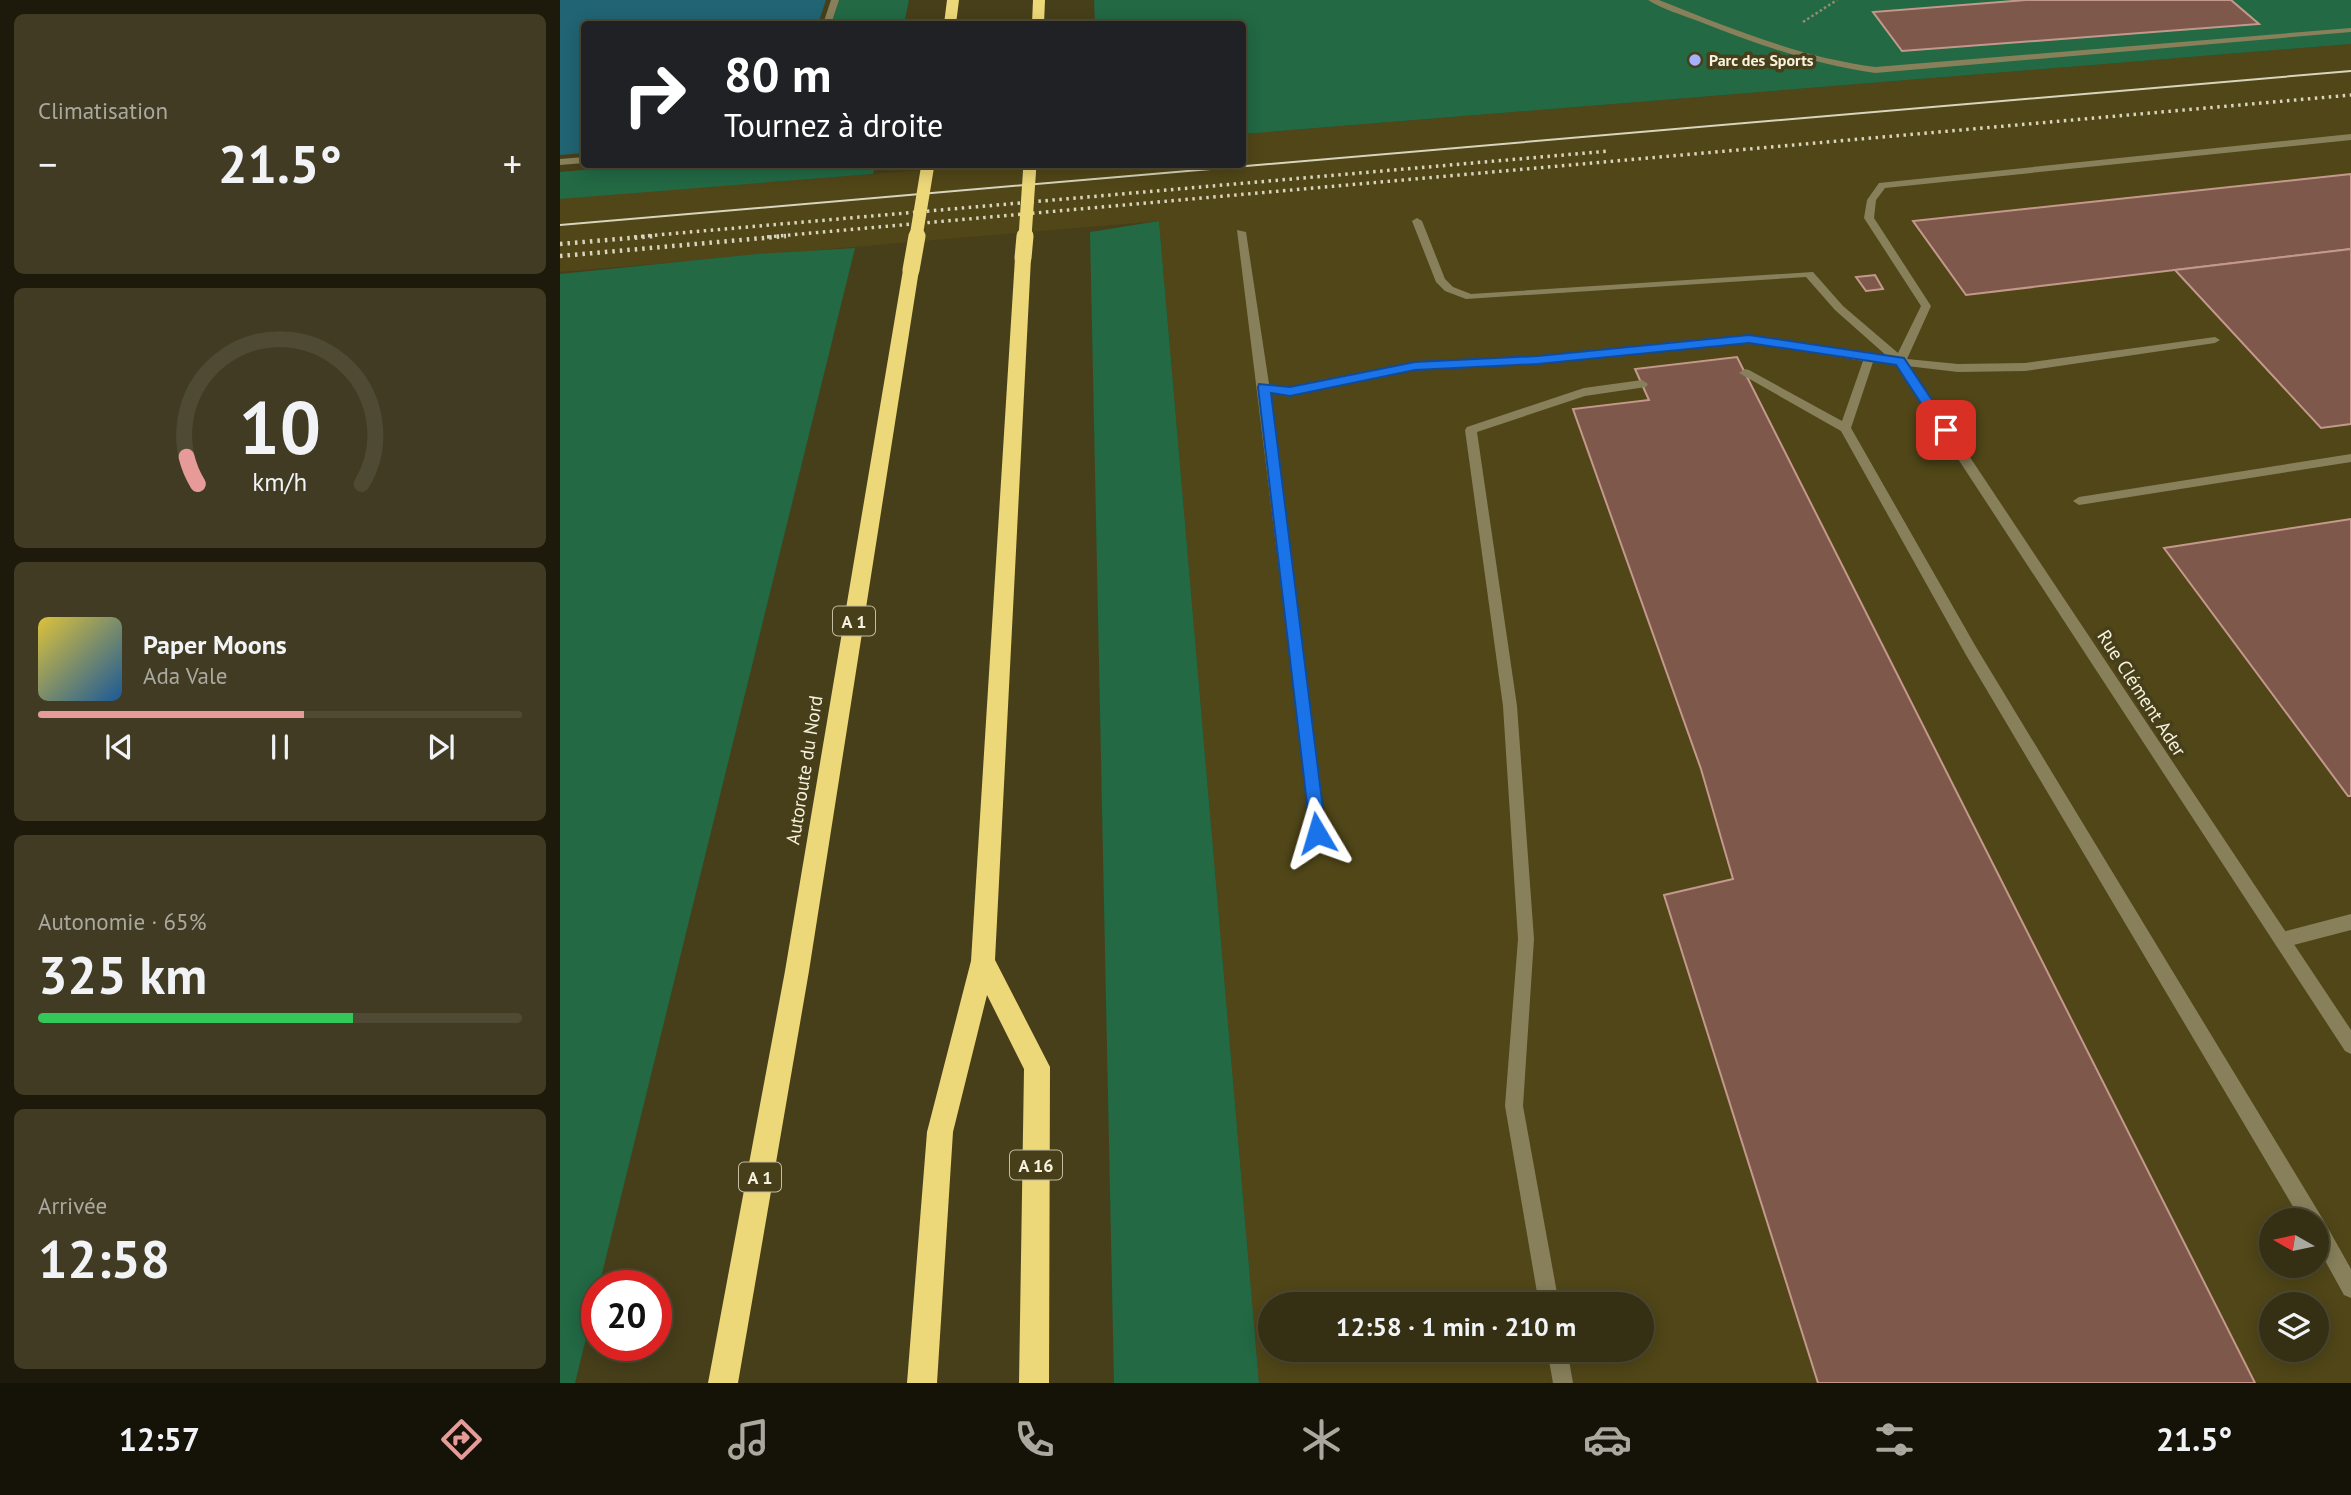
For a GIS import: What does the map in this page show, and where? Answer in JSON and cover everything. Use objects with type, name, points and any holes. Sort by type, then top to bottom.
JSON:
[{"type":"highway","points":[[950,21],[953,0]]},
{"type":"highway","points":[[1038,21],[1039,0]]},
{"type":"highway","name":"Autoroute du Nord","points":[[723,1383],[797,971],[927,168]]},
{"type":"highway","points":[[922,1383],[940,1132],[983,961],[1030,168]]},
{"type":"highway","name":"A 16","points":[[983,961],[1037,1067],[1034,1383]]},
{"type":"street","points":[[828,21],[835,0]]},
{"type":"street","points":[[1652,0],[1792,53],[1838,66],[1875,71],[2351,30]]},
{"type":"street","points":[[1900,361],[1926,306],[1869,218],[1869,204],[1882,185],[2351,137]]},
{"type":"street","points":[[560,162],[581,160]]},
{"type":"street","name":"Rue Clément Ader","points":[[1417,221],[1440,280],[1448,289],[1470,297],[1809,274],[1839,308],[1900,361],[2351,1045]]},
{"type":"street","points":[[1241,232],[1264,387],[1317,833]]},
{"type":"street","points":[[1264,387],[1290,391],[1415,366],[1538,360],[1749,339],[1868,358],[1958,368],[2025,367],[2215,340]]},
{"type":"street","points":[[1845,428],[1868,358]]},
{"type":"street","points":[[1745,373],[1845,428],[1978,663],[2305,1208]]},
{"type":"street","points":[[1547,1292],[1514,1106],[1526,939],[1510,706],[1471,430],[1584,391],[1642,384]]},
{"type":"street","points":[[2079,501],[2351,458]]},
{"type":"street","points":[[2282,940],[2351,922]]},
{"type":"street","points":[[2329,1249],[2351,1288]]},
{"type":"street","points":[[1559,1362],[1563,1383]]},
{"type":"shaded area","points":[[2351,44],[2351,1383],[1259,1383],[1159,221],[560,272],[560,198],[953,168],[1246,168],[1246,134]]},
{"type":"green space","points":[[836,0],[909,0],[905,21],[829,21]]},
{"type":"green space","name":"Parc des Sports","points":[[1094,0],[2351,0],[2351,44],[1246,134],[1246,21],[1095,21]]},
{"type":"green space","points":[[606,168],[874,168],[873,174],[560,199],[560,172]]},
{"type":"green space","points":[[1159,221],[1259,1383],[1114,1383],[1090,232]]},
{"type":"green space","points":[[855,248],[603,1270],[581,1270],[581,1359],[575,1383],[560,1383],[560,274],[757,254]]},
{"type":"water","points":[[560,0],[826,0],[819,21],[581,21],[581,153],[560,155]]},
{"type":"building","points":[[2026,0],[2231,0],[2259,24],[1902,51],[1873,12]]},
{"type":"building","points":[[2351,174],[2351,249],[1966,295],[1913,221]]},
{"type":"building","points":[[2351,249],[2351,424],[2321,428],[2175,270]]},
{"type":"building","points":[[1875,275],[1883,289],[1866,291],[1856,277]]},
{"type":"building","points":[[1737,357],[2255,1383],[1818,1383],[1664,895],[1733,879],[1701,769],[1573,409],[1649,400],[1635,369]]},
{"type":"building","points":[[2351,519],[2351,796],[2348,796],[2164,548]]},
{"type":"tram line","points":[[1246,166],[2351,71]]},
{"type":"tram line","points":[[560,225],[1223,168]]},
{"type":"railway","points":[[767,237],[2351,95]]},
{"type":"railway","points":[[634,237],[1609,151]]},
{"type":"railway","points":[[560,244],[654,236]]},
{"type":"railway","points":[[560,256],[786,236]]},
{"type":"place","name":"Parc des Sports","points":[[1695,60]]},
{"type":"route","points":[[1317,833],[1264,387],[1290,391],[1415,366],[1538,360],[1749,339],[1900,361],[1946,430]]}]
